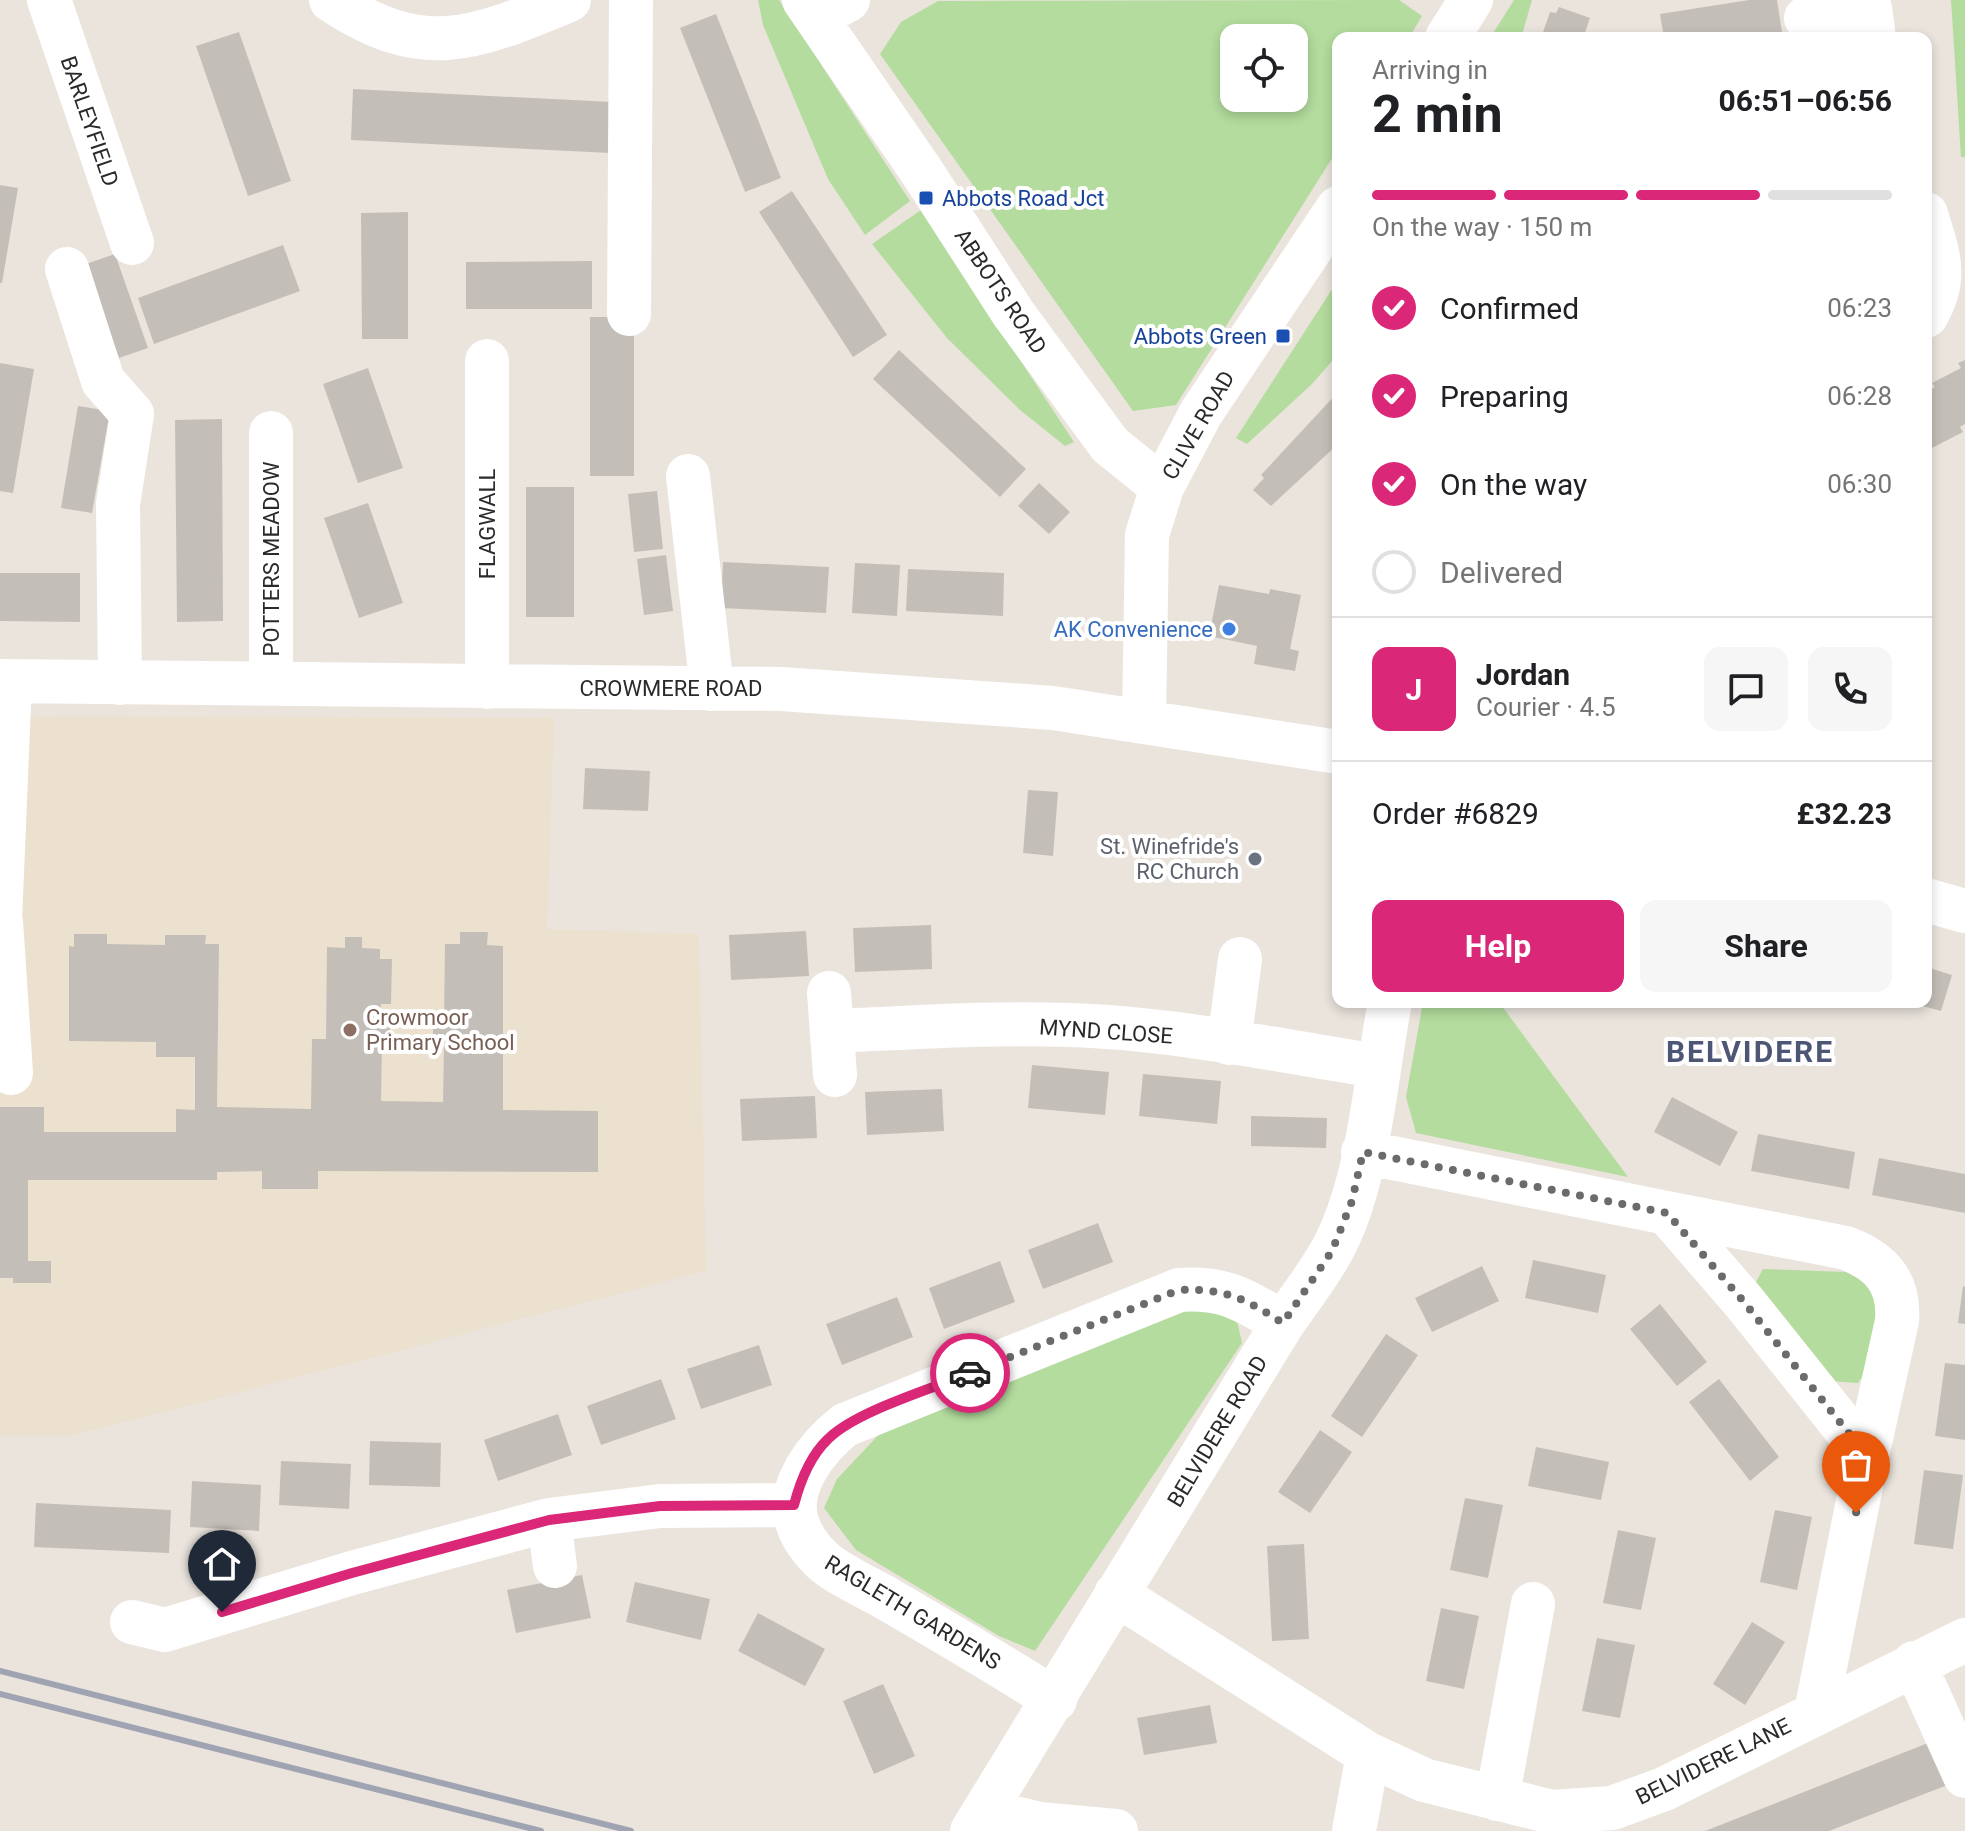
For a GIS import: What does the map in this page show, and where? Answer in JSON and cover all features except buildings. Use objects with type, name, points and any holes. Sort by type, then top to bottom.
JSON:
[{"type":"street","name":"BARLEYFIELD","points":[[49,0],[132,243]]},
{"type":"street","points":[[331,0],[370,23],[399,32],[429,38],[461,39],[493,32],[569,0]]},
{"type":"street","points":[[629,314],[631,0]]},
{"type":"street","points":[[1451,32],[1471,0]]},
{"type":"street","name":"ABBOTS ROAD","points":[[822,6],[1013,313],[1110,445],[1162,487]]},
{"type":"street","points":[[1806,18],[1870,8],[1873,32]]},
{"type":"street","name":"CLIVE ROAD","points":[[1144,720],[1147,535],[1162,487],[1201,413],[1332,217]]},
{"type":"street","points":[[1932,234],[1941,264],[1942,306]]},
{"type":"street","points":[[67,269],[103,381],[132,414],[118,504],[120,683]]},
{"type":"street","name":"FLAGWALL","points":[[487,361],[487,687]]},
{"type":"street","name":"POTTERS MEADOW","points":[[271,433],[271,684]]},
{"type":"street","points":[[688,476],[712,689]]},
{"type":"street","points":[[5,681],[1,921],[11,1073]]},
{"type":"street","name":"CROWMERE ROAD","points":[[5,681],[781,689],[1053,708],[1332,751]]},
{"type":"street","points":[[1932,902],[1965,911]]},
{"type":"street","points":[[1229,1043],[1240,959]]},
{"type":"street","name":"BELVIDERE ROAD","points":[[979,1821],[1283,1323],[1332,1251],[1352,1201],[1389,1008]]},
{"type":"street","name":"MYND CLOSE","points":[[835,1075],[830,1012],[990,1024],[1072,1025],[1229,1043],[1377,1066]]},
{"type":"street","points":[[1363,1152],[1846,1248],[1865,1255],[1883,1270],[1899,1301],[1897,1321],[1816,1712]]},
{"type":"street","points":[[1667,1213],[1744,1302],[1867,1456]]},
{"type":"street","points":[[132,1622],[165,1630],[352,1573],[549,1520],[660,1506],[794,1505],[800,1483],[812,1460],[826,1440],[845,1425],[1179,1290],[1210,1288],[1246,1301],[1283,1323]]},
{"type":"street","name":"RAGLETH GARDENS","points":[[794,1505],[798,1525],[823,1561],[1004,1666],[1055,1700]]},
{"type":"street","points":[[549,1520],[555,1566]]},
{"type":"street","name":"BELVIDERE LANE","points":[[1116,1594],[1368,1754],[1424,1780],[1497,1799],[1539,1822],[1612,1808],[1664,1789],[1965,1640]]},
{"type":"street","points":[[1497,1799],[1533,1604]]},
{"type":"street","points":[[1914,1663],[1965,1776]]},
{"type":"street","points":[[1354,1831],[1368,1754]]},
{"type":"street","points":[[979,1821],[1116,1831]]},
{"type":"shaded area","name":"Crowmoor Primary School","points":[[0,718],[554,718],[547,929],[699,934],[706,1271],[71,1436],[0,1436]]},
{"type":"green space","points":[[758,0],[779,0],[910,201],[865,235],[828,179],[763,25]]},
{"type":"green space","points":[[1399,0],[1422,16],[1413,32],[1332,32],[1332,158],[1176,405],[1133,411],[880,54],[901,22],[938,1]]},
{"type":"green space","points":[[1514,0],[1532,0],[1523,32],[1494,32]]},
{"type":"green space","points":[[1951,0],[1965,0],[1965,157],[1961,157]]},
{"type":"green space","points":[[921,210],[1074,442],[1065,446],[1020,410],[947,338],[872,244]]},
{"type":"green space","points":[[1332,289],[1332,361],[1313,383],[1247,444],[1236,438]]},
{"type":"green space","points":[[1422,1008],[1503,1008],[1628,1177],[1416,1133],[1406,1097]]},
{"type":"green space","points":[[1763,1269],[1846,1272],[1867,1283],[1878,1304],[1867,1370],[1858,1383],[1831,1381],[1755,1284]]},
{"type":"green space","points":[[1191,1302],[1235,1312],[1242,1343],[1035,1651],[999,1636],[856,1550],[824,1508],[837,1479],[886,1427]]},
{"type":"railway","points":[[0,1671],[631,1831]]},
{"type":"railway","points":[[0,1694],[541,1831]]},
{"type":"way so far","points":[[970,1373],[1179,1290],[1210,1288],[1246,1301],[1283,1323],[1332,1251],[1352,1201],[1363,1152],[1486,1174],[1667,1213],[1744,1302],[1867,1456],[1856,1513]]},
{"type":"place","name":"Abbots Road Jct","points":[[926,198]]},
{"type":"place","name":"Abbots Green","points":[[1283,336]]},
{"type":"place","name":"AK Convenience","points":[[1229,629]]},
{"type":"place","name":"St. Winefride's RC Church","points":[[1255,859]]},
{"type":"place","name":"Crowmoor Primary School","points":[[350,1030]]},
{"type":"district","name":"BELVIDERE","points":[[1750,1052]]},
{"type":"route","points":[[222,1612],[549,1520],[660,1506],[794,1505],[800,1483],[812,1460],[826,1440],[845,1425],[970,1373]]}]
